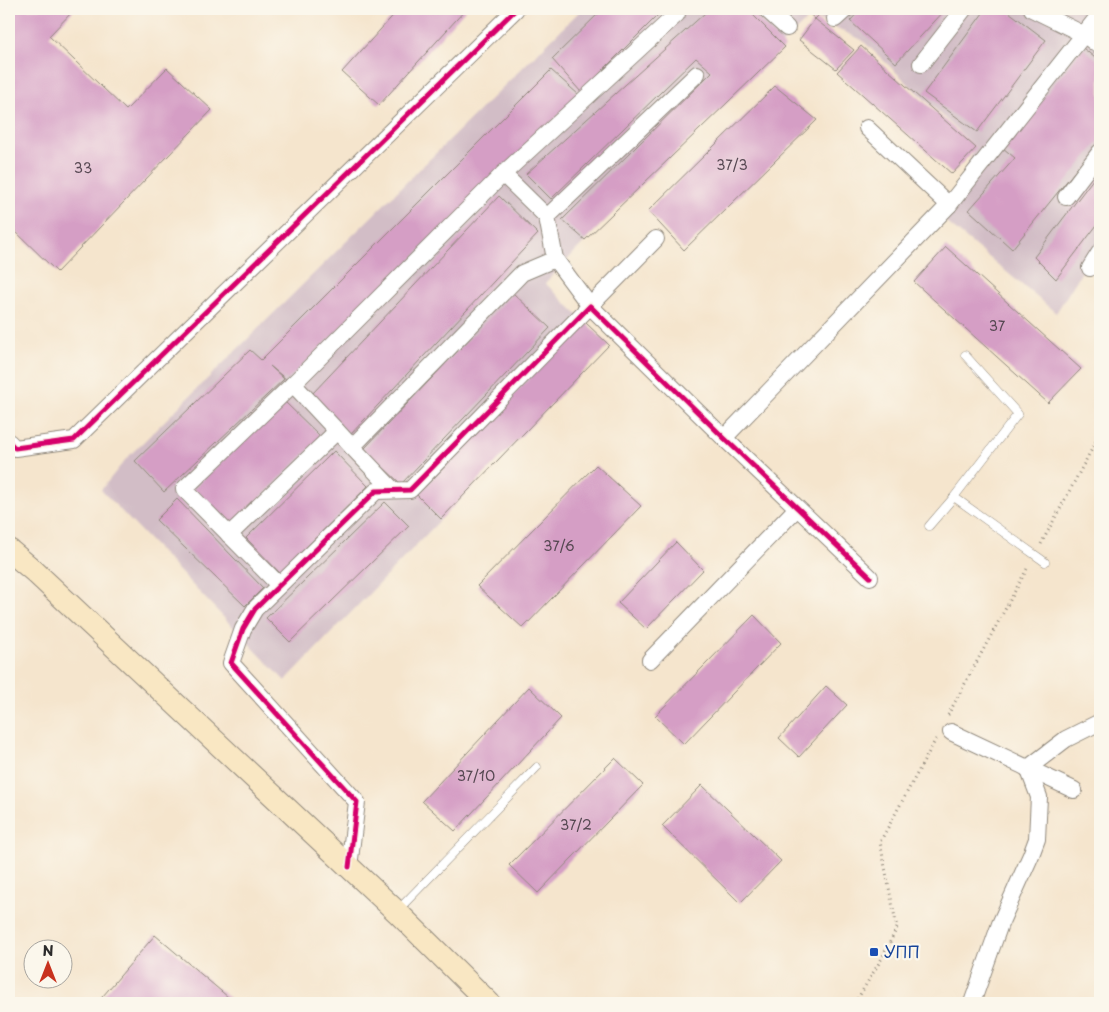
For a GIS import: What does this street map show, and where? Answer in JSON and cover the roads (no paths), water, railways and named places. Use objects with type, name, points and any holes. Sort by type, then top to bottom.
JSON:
[{"type":"main road","points":[[9,550],[34,571],[397,912],[489,1003]]},
{"type":"street","points":[[9,442],[16,448],[74,440],[516,9]]},
{"type":"street","points":[[766,9],[787,28]]},
{"type":"street","points":[[921,64],[964,9]]},
{"type":"street","points":[[1032,9],[1085,35],[1100,47]]},
{"type":"street","points":[[279,585],[184,489],[293,384],[503,174],[677,14]]},
{"type":"street","points":[[724,438],[949,204],[1100,14]]},
{"type":"street","points":[[547,217],[697,74]]},
{"type":"street","points":[[867,128],[949,204]]},
{"type":"street","points":[[1066,197],[1100,152]]},
{"type":"street","points":[[503,174],[547,217],[555,259],[590,306],[724,438],[870,577]]},
{"type":"street","points":[[349,867],[356,802],[231,663],[244,629],[255,609],[376,491],[410,490],[656,239]]},
{"type":"street","points":[[1090,268],[1100,252]]},
{"type":"street","points":[[352,447],[522,273],[555,259]]},
{"type":"street","points":[[293,384],[393,490]]},
{"type":"street","points":[[229,535],[337,431]]},
{"type":"street","points":[[650,660],[797,508]]},
{"type":"street","points":[[1028,768],[1066,740],[1100,722]]},
{"type":"street","points":[[948,726],[1074,790]]},
{"type":"street","points":[[972,1003],[1000,924],[1031,855],[1036,839],[1039,798],[1028,768]]},
{"type":"lane","points":[[929,526],[954,497],[1018,414],[965,355]]},
{"type":"lane","points":[[954,497],[1045,562]]},
{"type":"lane","points":[[397,912],[537,767]]},
{"type":"place","name":"УПП","points":[[874,952]]}]
